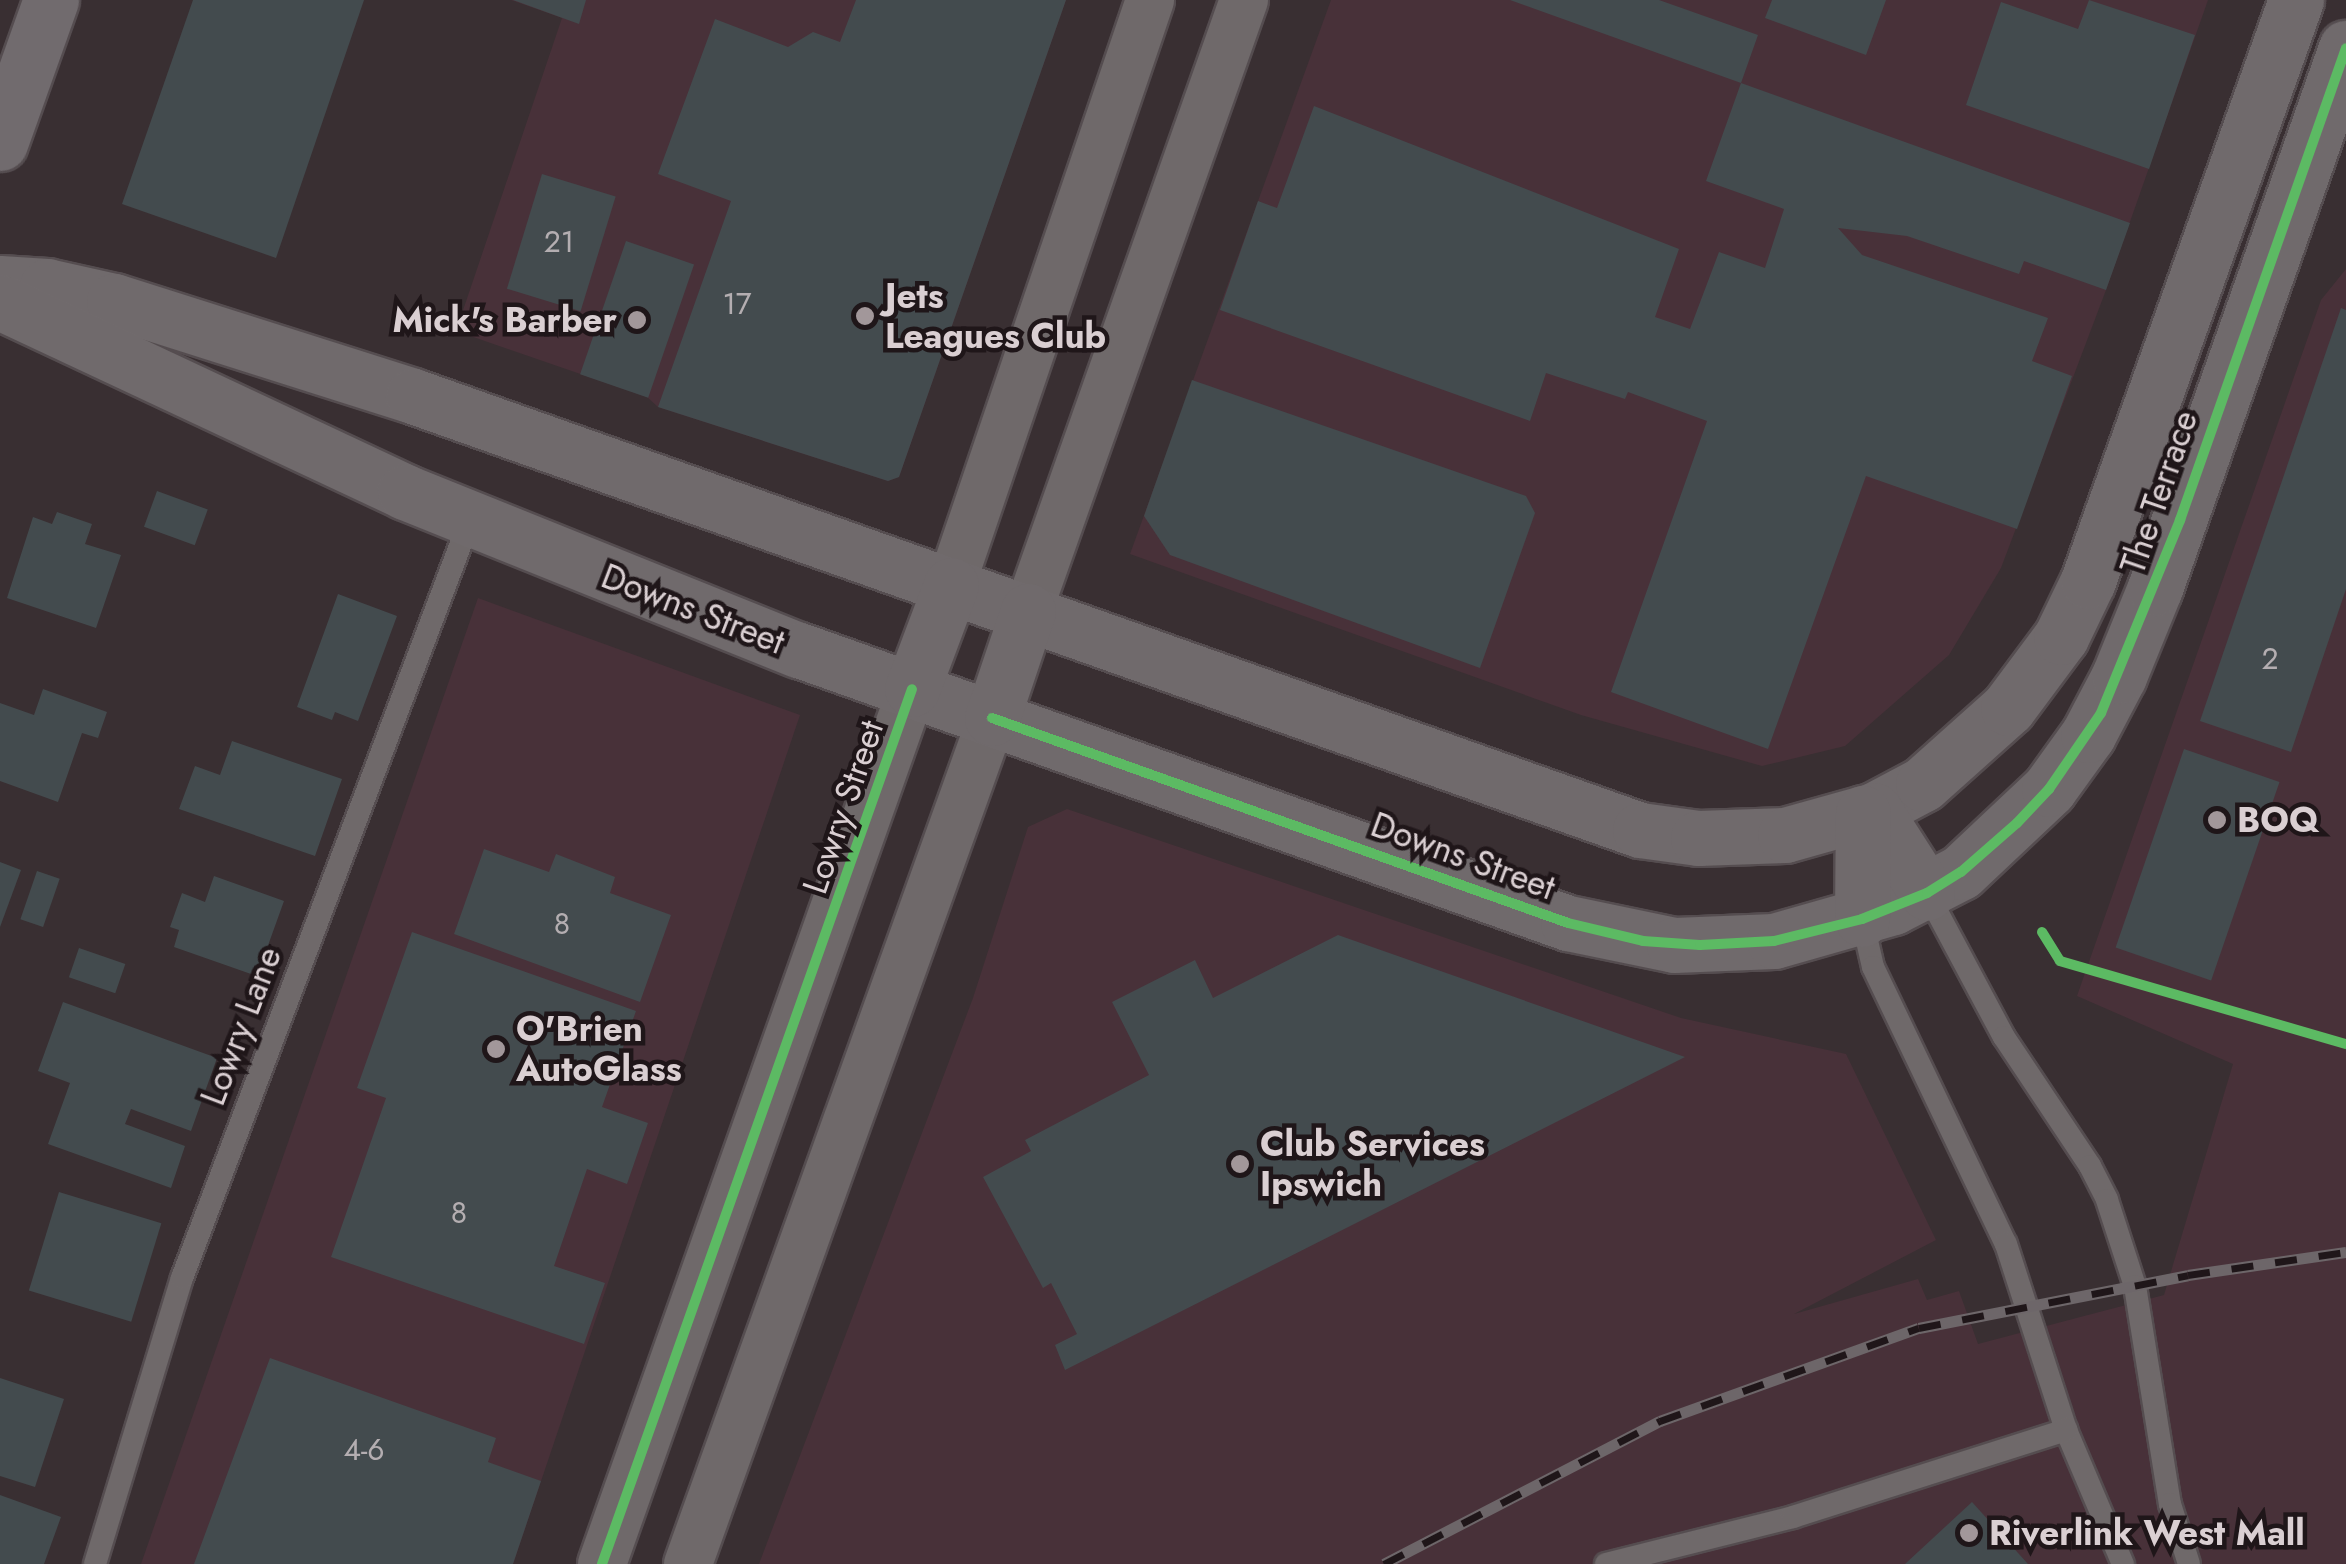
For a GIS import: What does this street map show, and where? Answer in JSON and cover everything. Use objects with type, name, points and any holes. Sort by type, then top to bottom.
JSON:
[{"type":"main road","name":"The Terrace","points":[[1868,811],[1950,764],[2008,708],[2061,638],[2088,580],[2296,0]]},
{"type":"main road","name":"The Terrace","points":[[1927,893],[1990,848],[2049,790],[2107,700],[2180,520],[2346,48]]},
{"type":"main road","points":[[0,283],[47,286],[114,301],[414,396],[1640,830],[1670,836],[1785,835],[1868,811]]},
{"type":"main road","name":"Downs Street","points":[[0,302],[470,520],[781,644],[1615,936],[1674,945],[1762,942],[1862,919],[1927,893]]},
{"type":"main road","name":"Lowry Street","points":[[912,690],[951,585]]},
{"type":"main road","points":[[992,718],[1028,612]]},
{"type":"main road","points":[[1868,811],[1927,893]]},
{"type":"main road","points":[[1862,919],[1868,811]]},
{"type":"street","points":[[0,143],[50,0]]},
{"type":"street","name":"Lowry Street","points":[[951,585],[1150,0]]},
{"type":"street","points":[[1028,612],[1244,0]]},
{"type":"street","name":"Lowry Street","points":[[602,1564],[912,690]]},
{"type":"street","points":[[688,1564],[992,718]]},
{"type":"lane","name":"Lowry Lane","points":[[96,1564],[182,1278],[470,520]]},
{"type":"lane","points":[[1927,893],[2004,1037],[2090,1166],[2112,1213],[2134,1286],[2170,1504],[2189,1564]]},
{"type":"lane","points":[[1862,919],[1873,968],[2006,1244],[2066,1430],[2107,1536],[2123,1564]]},
{"type":"lane","points":[[1606,1564],[1794,1518],[2066,1430]]},
{"type":"shaded area","points":[[511,0],[1066,0],[899,477],[888,481],[658,407],[647,397],[456,331],[562,18]]},
{"type":"shaded area","points":[[1331,0],[2208,0],[2106,290],[2001,568],[1949,655],[1845,746],[1762,766],[1581,715],[1130,554]]},
{"type":"shaded area","points":[[2346,269],[2346,1564],[759,1564],[973,998],[1028,827],[1067,809],[1681,1018],[1846,1054],[1936,1240],[1794,1314],[1918,1279],[1927,1300],[1959,1291],[1978,1344],[2164,1295],[2233,1064],[2077,996],[2321,300]]},
{"type":"shaded area","points":[[478,598],[800,715],[513,1564],[141,1564]]},
{"type":"building","points":[[193,0],[364,0],[276,258],[122,204]]},
{"type":"building","points":[[513,0],[586,0],[579,24]]},
{"type":"building","name":"Jets Leagues Club","points":[[856,0],[1066,0],[899,477],[888,481],[658,407],[731,201],[658,174],[715,19],[788,47],[813,32],[840,42]]},
{"type":"building","points":[[1510,0],[1659,0],[1758,35],[1741,83]]},
{"type":"building","points":[[1772,0],[1886,0],[1866,55],[1765,18]]},
{"type":"building","points":[[2089,0],[2195,35],[2149,169],[1966,105],[2001,2],[2078,29]]},
{"type":"building","points":[[1741,83],[2130,223],[2106,290],[2024,261],[2019,274],[1907,236],[1838,228],[1862,255],[2048,318],[2032,361],[2072,376],[2017,529],[1866,476],[1768,749],[1611,692],[1707,421],[1628,392],[1625,399],[1546,373],[1530,421],[1220,310],[1258,201],[1277,208],[1314,106],[1679,249],[1655,317],[1690,329],[1719,252],[1765,268],[1784,209],[1706,181]]},
{"type":"building","points":[[542,174],[616,197],[581,311],[507,289]]},
{"type":"building","name":"Mick's Barber","points":[[626,241],[694,264],[648,398],[580,374]]},
{"type":"building","points":[[2341,308],[2346,310],[2346,589],[2291,752],[2200,721]]},
{"type":"building","points":[[1192,380],[1526,496],[1535,513],[1480,668],[1170,555],[1144,516]]},
{"type":"building","points":[[157,491],[208,509],[195,545],[144,527]]},
{"type":"building","points":[[57,512],[92,524],[85,544],[121,555],[96,628],[7,598],[33,517],[52,524]]},
{"type":"building","points":[[338,594],[397,616],[358,721],[335,712],[332,720],[297,707]]},
{"type":"building","points":[[43,689],[107,712],[98,738],[82,733],[58,802],[0,781],[0,703],[34,715]]},
{"type":"building","points":[[232,741],[342,779],[315,856],[179,809],[195,766],[220,775]]},
{"type":"building","points":[[2184,749],[2279,782],[2211,980],[2116,948]]},
{"type":"building","points":[[484,849],[549,872],[556,854],[615,877],[610,893],[671,915],[640,1002],[454,934]]},
{"type":"building","points":[[0,862],[21,870],[0,927]]},
{"type":"building","points":[[37,871],[60,879],[43,927],[20,919]]},
{"type":"building","points":[[214,876],[284,901],[257,976],[174,947],[179,930],[170,927],[182,893],[205,902]]},
{"type":"building","points":[[412,932],[636,1011],[602,1107],[648,1123],[627,1184],[587,1169],[554,1266],[605,1283],[584,1344],[331,1257],[386,1098],[357,1088]]},
{"type":"building","name":"Club Services Ipswich","points":[[1338,935],[1685,1057],[1065,1370],[1055,1345],[1077,1334],[1051,1283],[1043,1288],[983,1177],[1031,1151],[1025,1140],[1149,1075],[1112,1002],[1195,960],[1213,998]]},
{"type":"building","points":[[79,948],[125,964],[115,993],[69,977]]},
{"type":"building","points":[[63,1002],[217,1058],[191,1131],[131,1109],[125,1124],[185,1146],[171,1188],[48,1144],[70,1083],[38,1071]]},
{"type":"building","points":[[59,1192],[161,1223],[131,1322],[29,1290]]},
{"type":"building","points":[[270,1358],[496,1438],[488,1462],[541,1481],[513,1564],[194,1564]]},
{"type":"building","points":[[0,1378],[64,1399],[35,1487],[0,1476]]},
{"type":"building","points":[[0,1495],[61,1517],[44,1564],[0,1564]]},
{"type":"building","name":"Riverlink West Mall","points":[[1972,1502],[2028,1564],[1905,1564]]},
{"type":"railway","points":[[1384,1564],[1660,1421],[1919,1328],[2188,1275],[2346,1252]]},
{"type":"cycle path","points":[[992,718],[1568,923],[1643,941],[1700,945],[1774,941],[1862,919],[1927,893],[1961,872],[2017,823],[2049,789],[2101,713],[2180,520],[2346,48]]},
{"type":"cycle path","points":[[602,1564],[912,689]]},
{"type":"cycle path","points":[[2042,932],[2060,961],[2346,1044]]},
{"type":"place","name":"Jets Leagues Club","points":[[865,316]]},
{"type":"place","name":"Mick's Barber","points":[[637,320]]},
{"type":"place","name":"BOQ","points":[[2217,820]]},
{"type":"place","name":"O'Brien AutoGlass","points":[[496,1049]]},
{"type":"place","name":"Club Services Ipswich","points":[[1240,1164]]},
{"type":"place","name":"Riverlink West Mall","points":[[1969,1533]]}]
